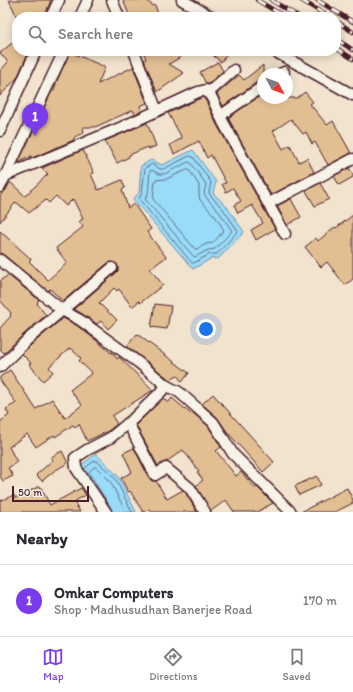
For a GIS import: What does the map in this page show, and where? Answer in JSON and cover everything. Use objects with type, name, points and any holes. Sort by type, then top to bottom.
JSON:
[{"type":"street","points":[[53,12],[59,0]]},
{"type":"street","points":[[82,12],[88,0]]},
{"type":"street","points":[[112,0],[117,12]]},
{"type":"street","points":[[182,0],[203,12]]},
{"type":"street","points":[[0,131],[34,56]]},
{"type":"street","points":[[0,187],[62,56]]},
{"type":"street","points":[[136,56],[157,111]]},
{"type":"street","points":[[283,56],[353,95]]},
{"type":"street","points":[[208,93],[234,70]]},
{"type":"street","points":[[5,176],[198,92],[206,90],[212,98],[220,116],[285,234]]},
{"type":"street","points":[[220,116],[257,90]]},
{"type":"street","points":[[269,203],[353,159]]},
{"type":"street","points":[[0,260],[62,310],[80,320],[167,386],[179,392],[213,422],[233,454],[291,512]]},
{"type":"street","points":[[0,367],[27,340],[112,268]]},
{"type":"street","points":[[106,512],[76,468],[75,458],[110,438],[167,386]]},
{"type":"street","points":[[128,423],[155,475],[166,468],[190,488],[205,512]]},
{"type":"water","points":[[193,150],[216,182],[213,193],[227,207],[244,232],[218,259],[212,258],[193,269],[133,199],[139,193],[141,166],[151,160],[162,165]]},
{"type":"water","points":[[96,454],[118,476],[136,512],[103,512],[76,469]]},
{"type":"building","points":[[9,0],[51,0],[46,12],[15,12]]},
{"type":"building","points":[[123,0],[146,0],[153,6],[155,5],[157,12],[128,12]]},
{"type":"building","points":[[12,43],[12,56],[27,56],[17,78],[0,96],[0,71],[8,62],[0,53]]},
{"type":"building","points":[[68,56],[79,56],[105,67],[98,84],[133,67],[147,103],[140,106],[142,111],[135,114],[133,110],[95,127],[83,127],[84,133],[76,136],[74,140],[32,158],[31,156],[18,163],[52,91],[54,91]]},
{"type":"building","points":[[145,56],[183,56],[169,64],[184,73],[157,92],[144,60],[146,59]]},
{"type":"building","points":[[214,56],[225,56],[221,62]]},
{"type":"building","points":[[218,62],[223,71],[208,84],[206,84],[200,72]]},
{"type":"building","points":[[257,70],[257,82],[223,106],[217,94],[239,75],[244,80]]},
{"type":"building","points":[[305,92],[313,102],[310,104],[327,125],[333,121],[351,153],[328,165],[315,142],[312,144],[306,132],[303,134],[291,119],[273,131],[283,149],[290,145],[299,162],[307,158],[314,172],[271,195],[228,118],[257,98],[257,104],[293,104],[293,98],[297,98]]},
{"type":"building","points":[[203,97],[275,229],[256,240],[251,230],[263,223],[252,205],[238,213],[234,205],[241,201],[233,188],[226,192],[222,184],[226,183],[211,155],[207,158],[199,141],[174,154],[170,145],[182,138],[168,113]]},
{"type":"building","points":[[147,123],[156,146],[149,149],[148,147],[129,155],[129,157],[117,163],[105,141]]},
{"type":"building","points":[[83,150],[94,173],[91,174],[98,190],[122,180],[125,188],[122,190],[128,208],[134,204],[151,229],[147,232],[166,257],[150,269],[163,285],[140,303],[139,301],[132,307],[119,289],[117,291],[114,288],[99,303],[117,320],[108,329],[101,321],[97,324],[74,309],[118,271],[117,264],[111,262],[108,263],[63,301],[50,289],[48,291],[0,253],[0,231],[31,259],[29,261],[48,280],[67,263],[56,248],[83,227],[79,221],[83,219],[73,199],[66,206],[56,196],[49,203],[46,200],[29,213],[16,202],[0,222],[0,197],[10,182],[25,196],[48,174],[42,168]]},
{"type":"building","points":[[349,168],[353,177],[339,185],[334,176]]},
{"type":"building","points":[[320,183],[329,199],[315,206],[306,191]]},
{"type":"building","points":[[291,199],[301,217],[287,225],[277,206]]},
{"type":"building","points":[[353,215],[353,279],[345,285],[327,262],[321,267],[305,247],[316,238],[318,241]]},
{"type":"building","points":[[8,275],[39,300],[37,304],[46,315],[4,353],[0,349],[0,328],[11,316],[11,313],[0,300],[0,281]]},
{"type":"building","points":[[155,304],[171,306],[167,329],[151,327]]},
{"type":"building","points":[[63,318],[76,325],[111,353],[112,352],[117,359],[119,357],[153,390],[112,416],[117,424],[108,431],[87,441],[79,424],[75,427],[73,425],[55,437],[54,435],[36,447],[27,434],[9,447],[17,462],[8,468],[13,476],[3,481],[0,476],[0,422],[9,415],[6,409],[16,403],[0,380],[0,377],[10,370],[36,409],[52,399],[65,418],[82,405],[70,390],[92,373],[79,361],[81,358],[70,348],[49,367],[53,372],[43,381],[29,364],[31,363],[22,354]]},
{"type":"building","points":[[137,334],[189,373],[182,382],[177,375],[170,380],[127,346]]},
{"type":"building","points":[[213,394],[274,462],[263,472],[228,433],[217,417],[202,404]]},
{"type":"building","points":[[163,398],[168,403],[172,398],[208,426],[221,447],[216,451],[236,476],[241,472],[255,488],[257,487],[273,503],[257,512],[234,512],[226,500],[211,511],[196,486],[203,480],[197,472],[199,471],[183,450],[158,466],[136,425]]},
{"type":"building","points":[[134,448],[149,478],[152,481],[156,481],[167,499],[183,490],[197,512],[152,512],[150,509],[143,512],[130,491],[128,492],[121,478],[132,472],[123,453]]},
{"type":"building","points":[[62,451],[68,463],[54,471],[42,481],[36,475],[53,460],[51,457]]},
{"type":"building","points":[[317,476],[321,485],[299,495],[295,486]]},
{"type":"building","points":[[40,486],[50,505],[81,488],[86,495],[75,501],[80,512],[0,512],[0,501],[14,495],[15,498]]},
{"type":"building","points":[[347,488],[353,503],[335,512],[301,512]]},
{"type":"railway","points":[[257,0],[277,12]]},
{"type":"railway","points":[[271,0],[291,12]]},
{"type":"railway","points":[[301,0],[321,12]]},
{"type":"railway","points":[[317,0],[337,12]]},
{"type":"railway","points":[[341,15],[353,22]]},
{"type":"railway","points":[[341,24],[353,32]]},
{"type":"railway","points":[[341,42],[353,50]]},
{"type":"railway","points":[[341,51],[353,59]]},
{"type":"place","name":"Omkar Computers","points":[[35,136]]}]
